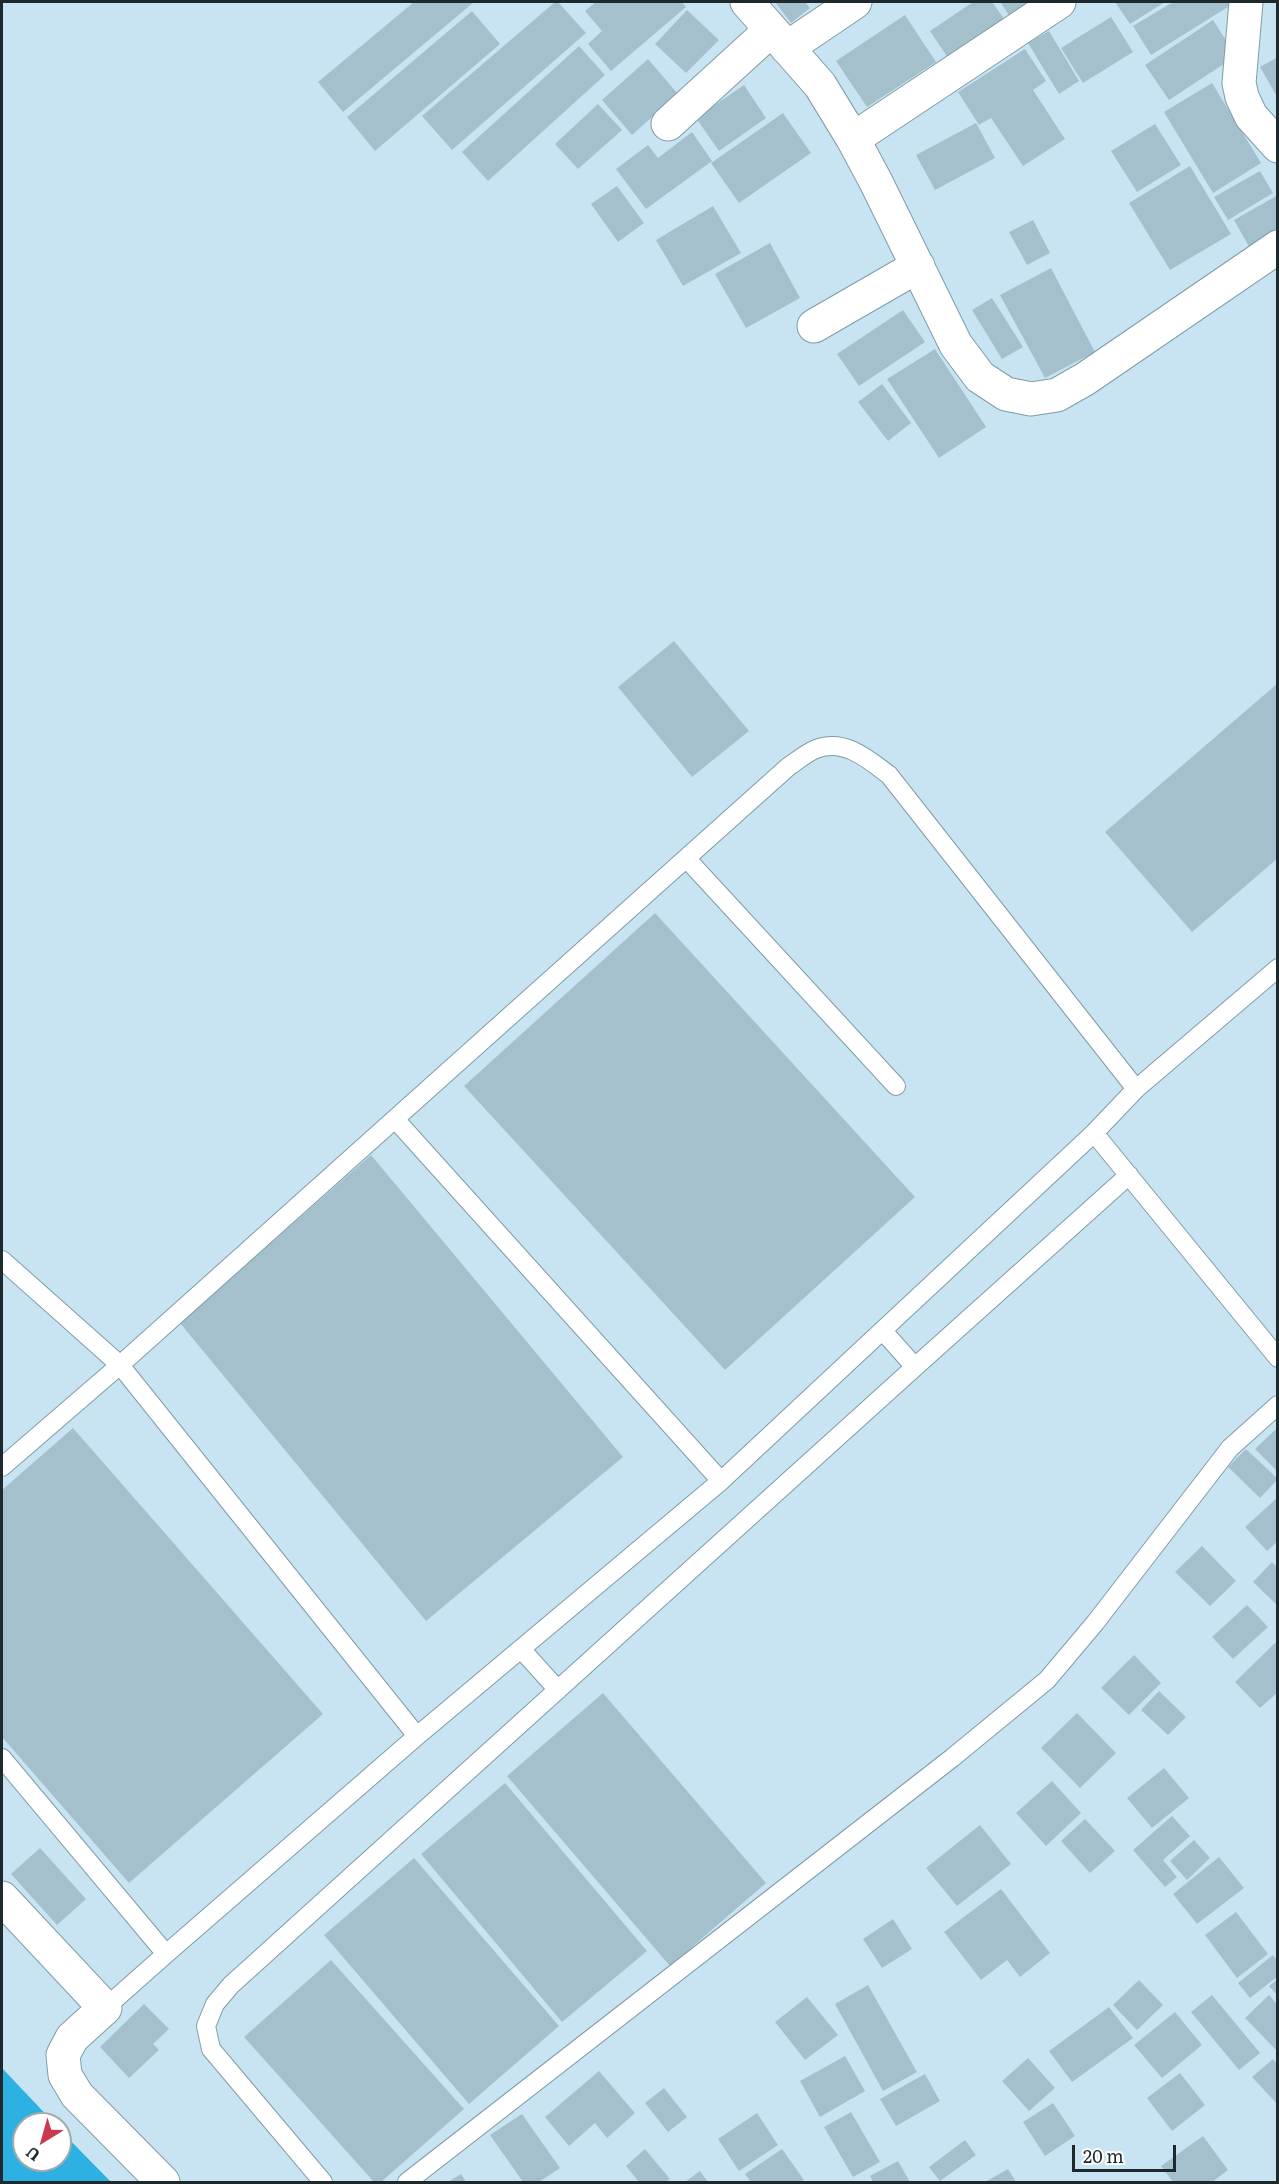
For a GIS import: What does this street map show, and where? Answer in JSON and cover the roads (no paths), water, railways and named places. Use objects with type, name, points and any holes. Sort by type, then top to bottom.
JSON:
[{"type":"street","points":[[747,2],[820,85],[853,139],[956,345],[980,377],[1006,394],[1031,399],[1057,395],[1085,379],[1278,247]]},
{"type":"street","points":[[668,124],[779,39],[855,2]]},
{"type":"street","points":[[853,139],[1059,2]]},
{"type":"street","points":[[1243,3],[1239,82],[1242,97],[1251,116],[1278,146]]},
{"type":"street","points":[[814,326],[918,266]]},
{"type":"street","points":[[2,1898],[105,2008],[72,2038],[63,2055],[65,2075],[77,2095],[163,2182]]},
{"type":"lane","points":[[2,1467],[120,1365],[788,767],[816,749],[839,745],[864,757],[889,775],[1136,1089]]},
{"type":"lane","points":[[686,858],[896,1086]]},
{"type":"lane","points":[[105,2008],[417,1736],[721,1481],[1094,1133],[1136,1089],[1278,968]]},
{"type":"lane","points":[[395,1119],[721,1481]]},
{"type":"lane","points":[[1094,1133],[1278,1358]]},
{"type":"lane","points":[[323,2182],[211,2049],[206,2026],[216,2004],[231,1985],[1129,1175]]},
{"type":"lane","points":[[2,1260],[120,1365],[417,1736]]},
{"type":"lane","points":[[883,1331],[915,1366]]},
{"type":"lane","points":[[407,2182],[952,1758],[1047,1680],[1095,1623],[1224,1455],[1278,1405]]},
{"type":"lane","points":[[521,1649],[558,1690]]},
{"type":"lane","points":[[2,1758],[166,1954]]},
{"type":"water","points":[[2,2068],[44,2112],[12,2112],[12,2172],[72,2172],[72,2142],[111,2182],[2,2182]]}]
